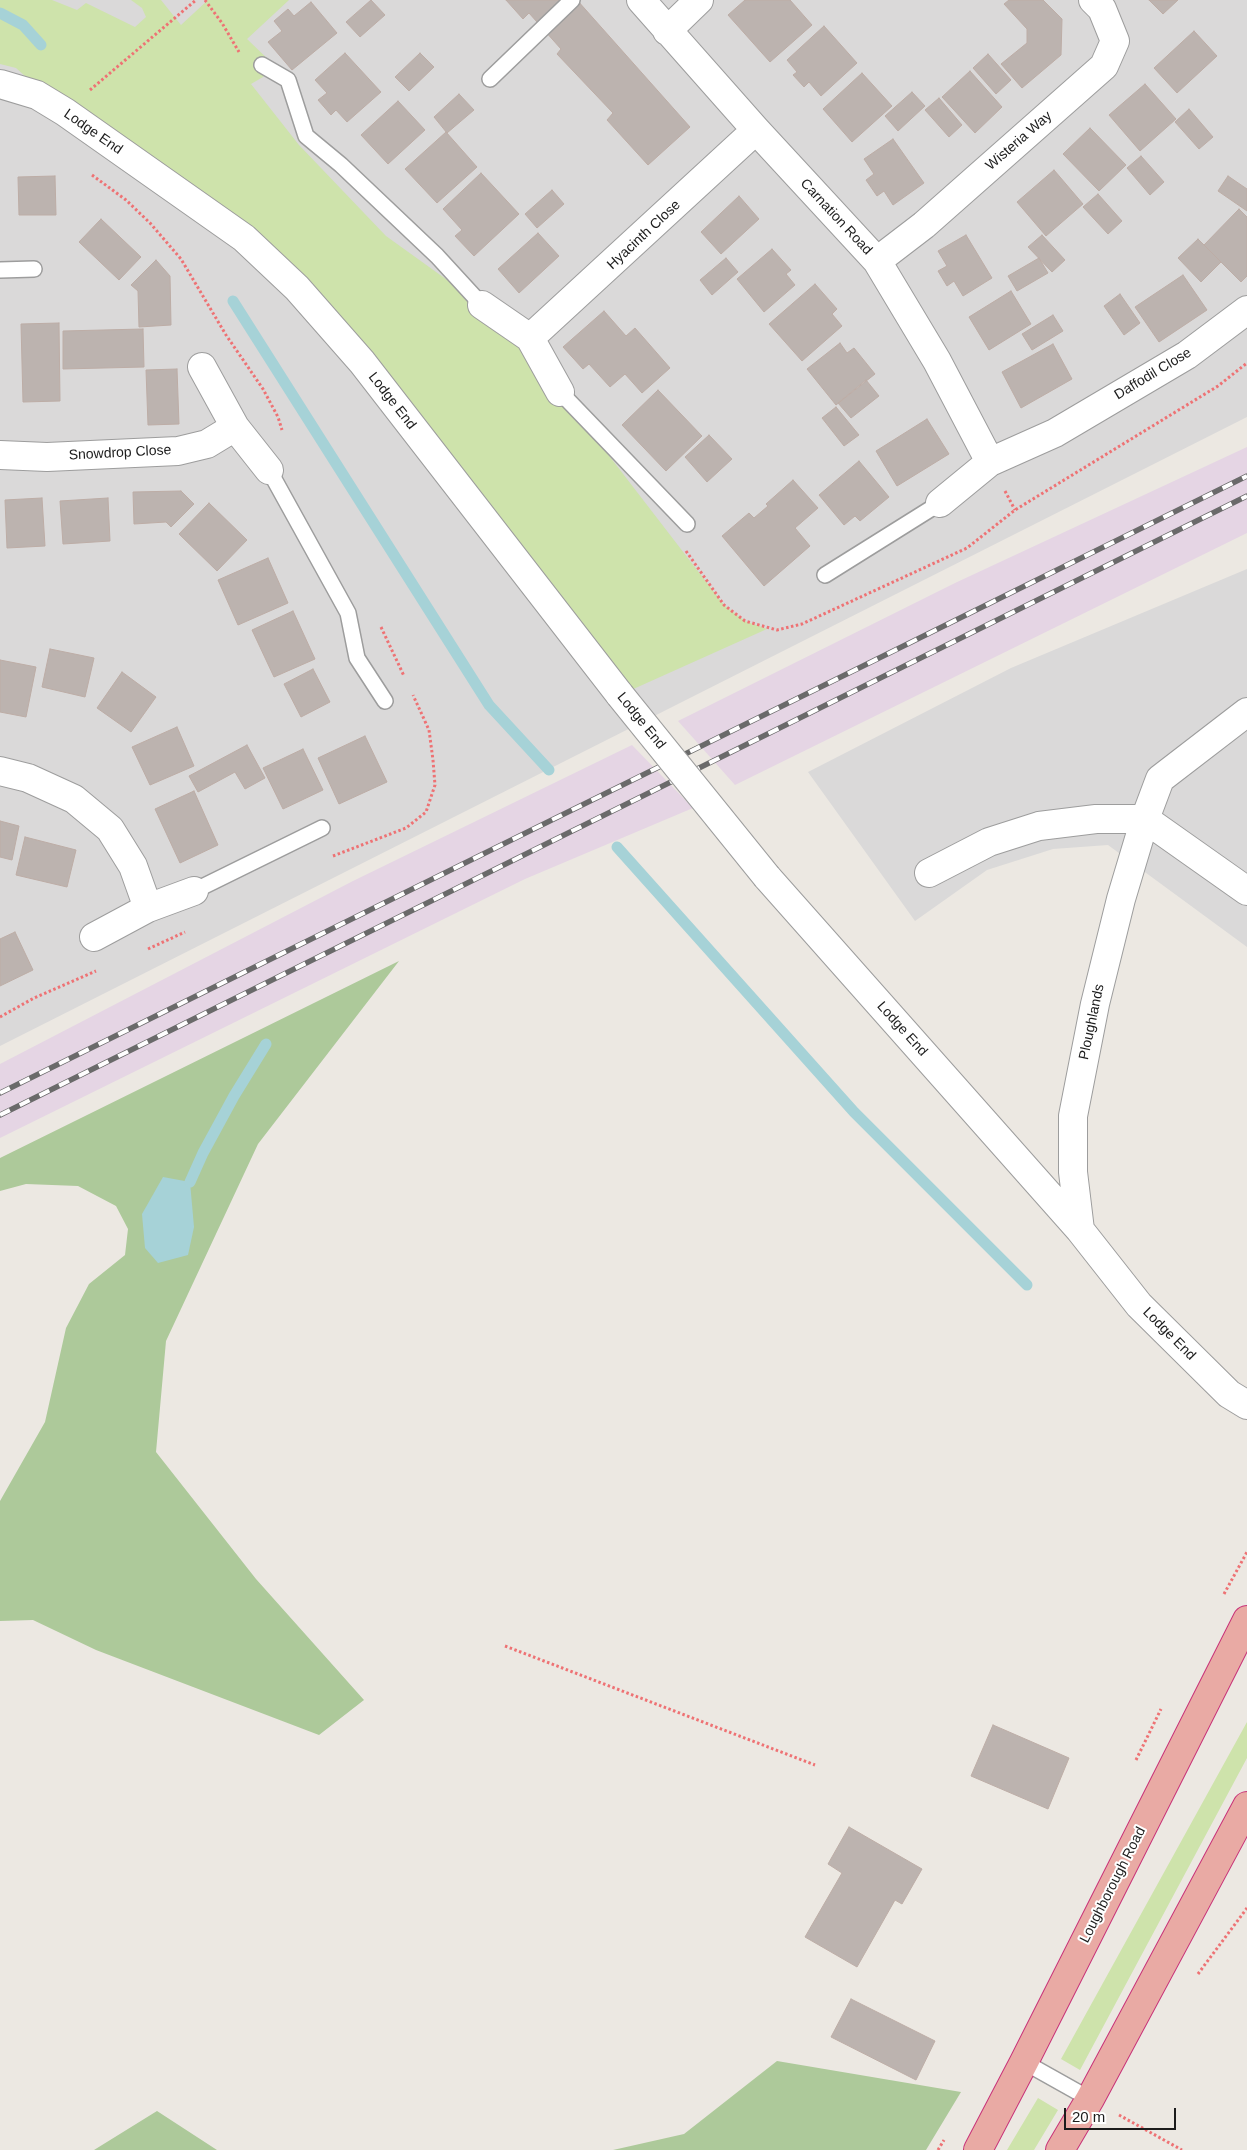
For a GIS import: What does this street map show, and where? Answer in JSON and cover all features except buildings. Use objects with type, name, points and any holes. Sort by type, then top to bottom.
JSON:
[{"type":"highway","name":"Loughborough Road","points":[[978,2150],[1247,1620]]},
{"type":"highway","points":[[1060,2150],[1090,2099],[1247,1806]]},
{"type":"street","name":"Carnation Road","points":[[641,0],[756,130],[876,261],[937,361],[990,462]]},
{"type":"street","points":[[667,31],[700,0]]},
{"type":"street","name":"Wisteria Way","points":[[876,261],[924,225],[1104,66],[1115,41],[1102,9],[1094,0]]},
{"type":"street","name":"Lodge End","points":[[0,84],[37,95],[65,112],[244,238],[297,288],[362,362],[620,695],[767,877],[1080,1230],[1140,1306],[1229,1394],[1247,1405]]},
{"type":"street","name":"Hyacinth Close","points":[[530,338],[756,130]]},
{"type":"street","points":[[482,306],[530,338],[560,392]]},
{"type":"street","name":"Daffodil Close","points":[[990,462],[1055,432],[1187,355],[1247,310]]},
{"type":"street","points":[[202,367],[234,427],[269,470]]},
{"type":"street","name":"Snowdrop Close","points":[[0,455],[47,456],[178,451],[207,444],[234,427]]},
{"type":"street","points":[[940,503],[990,462]]},
{"type":"street","name":"Ploughlands","points":[[1080,1230],[1073,1172],[1073,1116],[1096,1004],[1121,899],[1145,819],[1160,779],[1247,712]]},
{"type":"street","points":[[0,771],[28,778],[74,799],[110,829],[133,866],[148,908]]},
{"type":"street","points":[[929,873],[989,842],[1039,826],[1096,819],[1145,819],[1247,891]]},
{"type":"street","points":[[94,937],[148,908],[194,891]]},
{"type":"lane","points":[[490,79],[572,0]]},
{"type":"lane","points":[[262,65],[288,80],[306,136],[340,165],[437,256],[482,306]]},
{"type":"lane","points":[[0,270],[34,269]]},
{"type":"lane","points":[[560,392],[687,524]]},
{"type":"lane","points":[[269,470],[348,613],[357,658],[385,701]]},
{"type":"lane","points":[[825,575],[940,503]]},
{"type":"lane","points":[[194,891],[322,828]]},
{"type":"lane","points":[[1024,2062],[1090,2099]]},
{"type":"path","points":[[65,112],[196,0]]},
{"type":"path","points":[[85,170],[126,200],[150,223],[181,260],[226,335],[264,389],[283,432]]},
{"type":"path","points":[[380,626],[405,678]]},
{"type":"path","points":[[324,859],[406,828],[426,812],[435,785],[434,760],[429,730],[409,687]]},
{"type":"path","points":[[144,950],[175,938],[190,929]]},
{"type":"path","points":[[0,1017],[34,998],[102,968]]},
{"type":"path","points":[[505,1646],[815,1765]]},
{"type":"path","points":[[1090,2099],[1182,2150]]},
{"type":"shaded area","points":[[0,0],[1247,0],[1247,417],[0,1046]]},
{"type":"shaded area","points":[[1247,447],[1247,533],[735,785],[678,721],[955,583]]},
{"type":"shaded area","points":[[1247,569],[1247,947],[1108,845],[1053,849],[987,870],[915,921],[808,772],[1011,668]]},
{"type":"shaded area","points":[[632,745],[693,808],[525,879],[0,1138],[0,1064],[353,881]]},
{"type":"green space","points":[[0,0],[52,0],[77,10],[86,3],[135,27],[146,17],[142,8],[131,0],[161,0],[181,25],[208,0],[289,0],[247,39],[274,65],[263,77],[251,84],[299,145],[386,236],[482,305],[560,392],[724,605],[745,621],[767,629],[620,695],[297,288],[65,112],[16,68],[0,64]]},
{"type":"green space","points":[[399,961],[258,1144],[166,1341],[156,1452],[256,1579],[364,1700],[319,1735],[96,1650],[33,1620],[0,1621],[0,1501],[45,1422],[66,1328],[89,1284],[125,1255],[128,1229],[116,1206],[78,1186],[26,1184],[0,1191],[0,1158]]},
{"type":"green space","points":[[1247,1722],[1247,1758],[1080,2070],[1061,2059]]},
{"type":"green space","points":[[777,2061],[961,2092],[926,2150],[613,2150],[684,2134]]},
{"type":"green space","points":[[1038,2098],[1058,2110],[1034,2150],[1007,2150]]},
{"type":"green space","points":[[157,2111],[217,2150],[94,2150]]},
{"type":"water","points":[[163,1177],[190,1182],[194,1227],[188,1255],[158,1263],[145,1248],[142,1214]]},
{"type":"waterway","points":[[0,13],[23,25],[41,45]]},
{"type":"waterway","points":[[233,301],[489,705],[549,770]]},
{"type":"waterway","points":[[617,847],[854,1112],[1027,1285]]},
{"type":"waterway","points":[[190,1182],[203,1153],[234,1096],[266,1044]]},
{"type":"railway","points":[[0,1093],[1247,476]]},
{"type":"railway","points":[[0,1115],[1247,496]]}]
